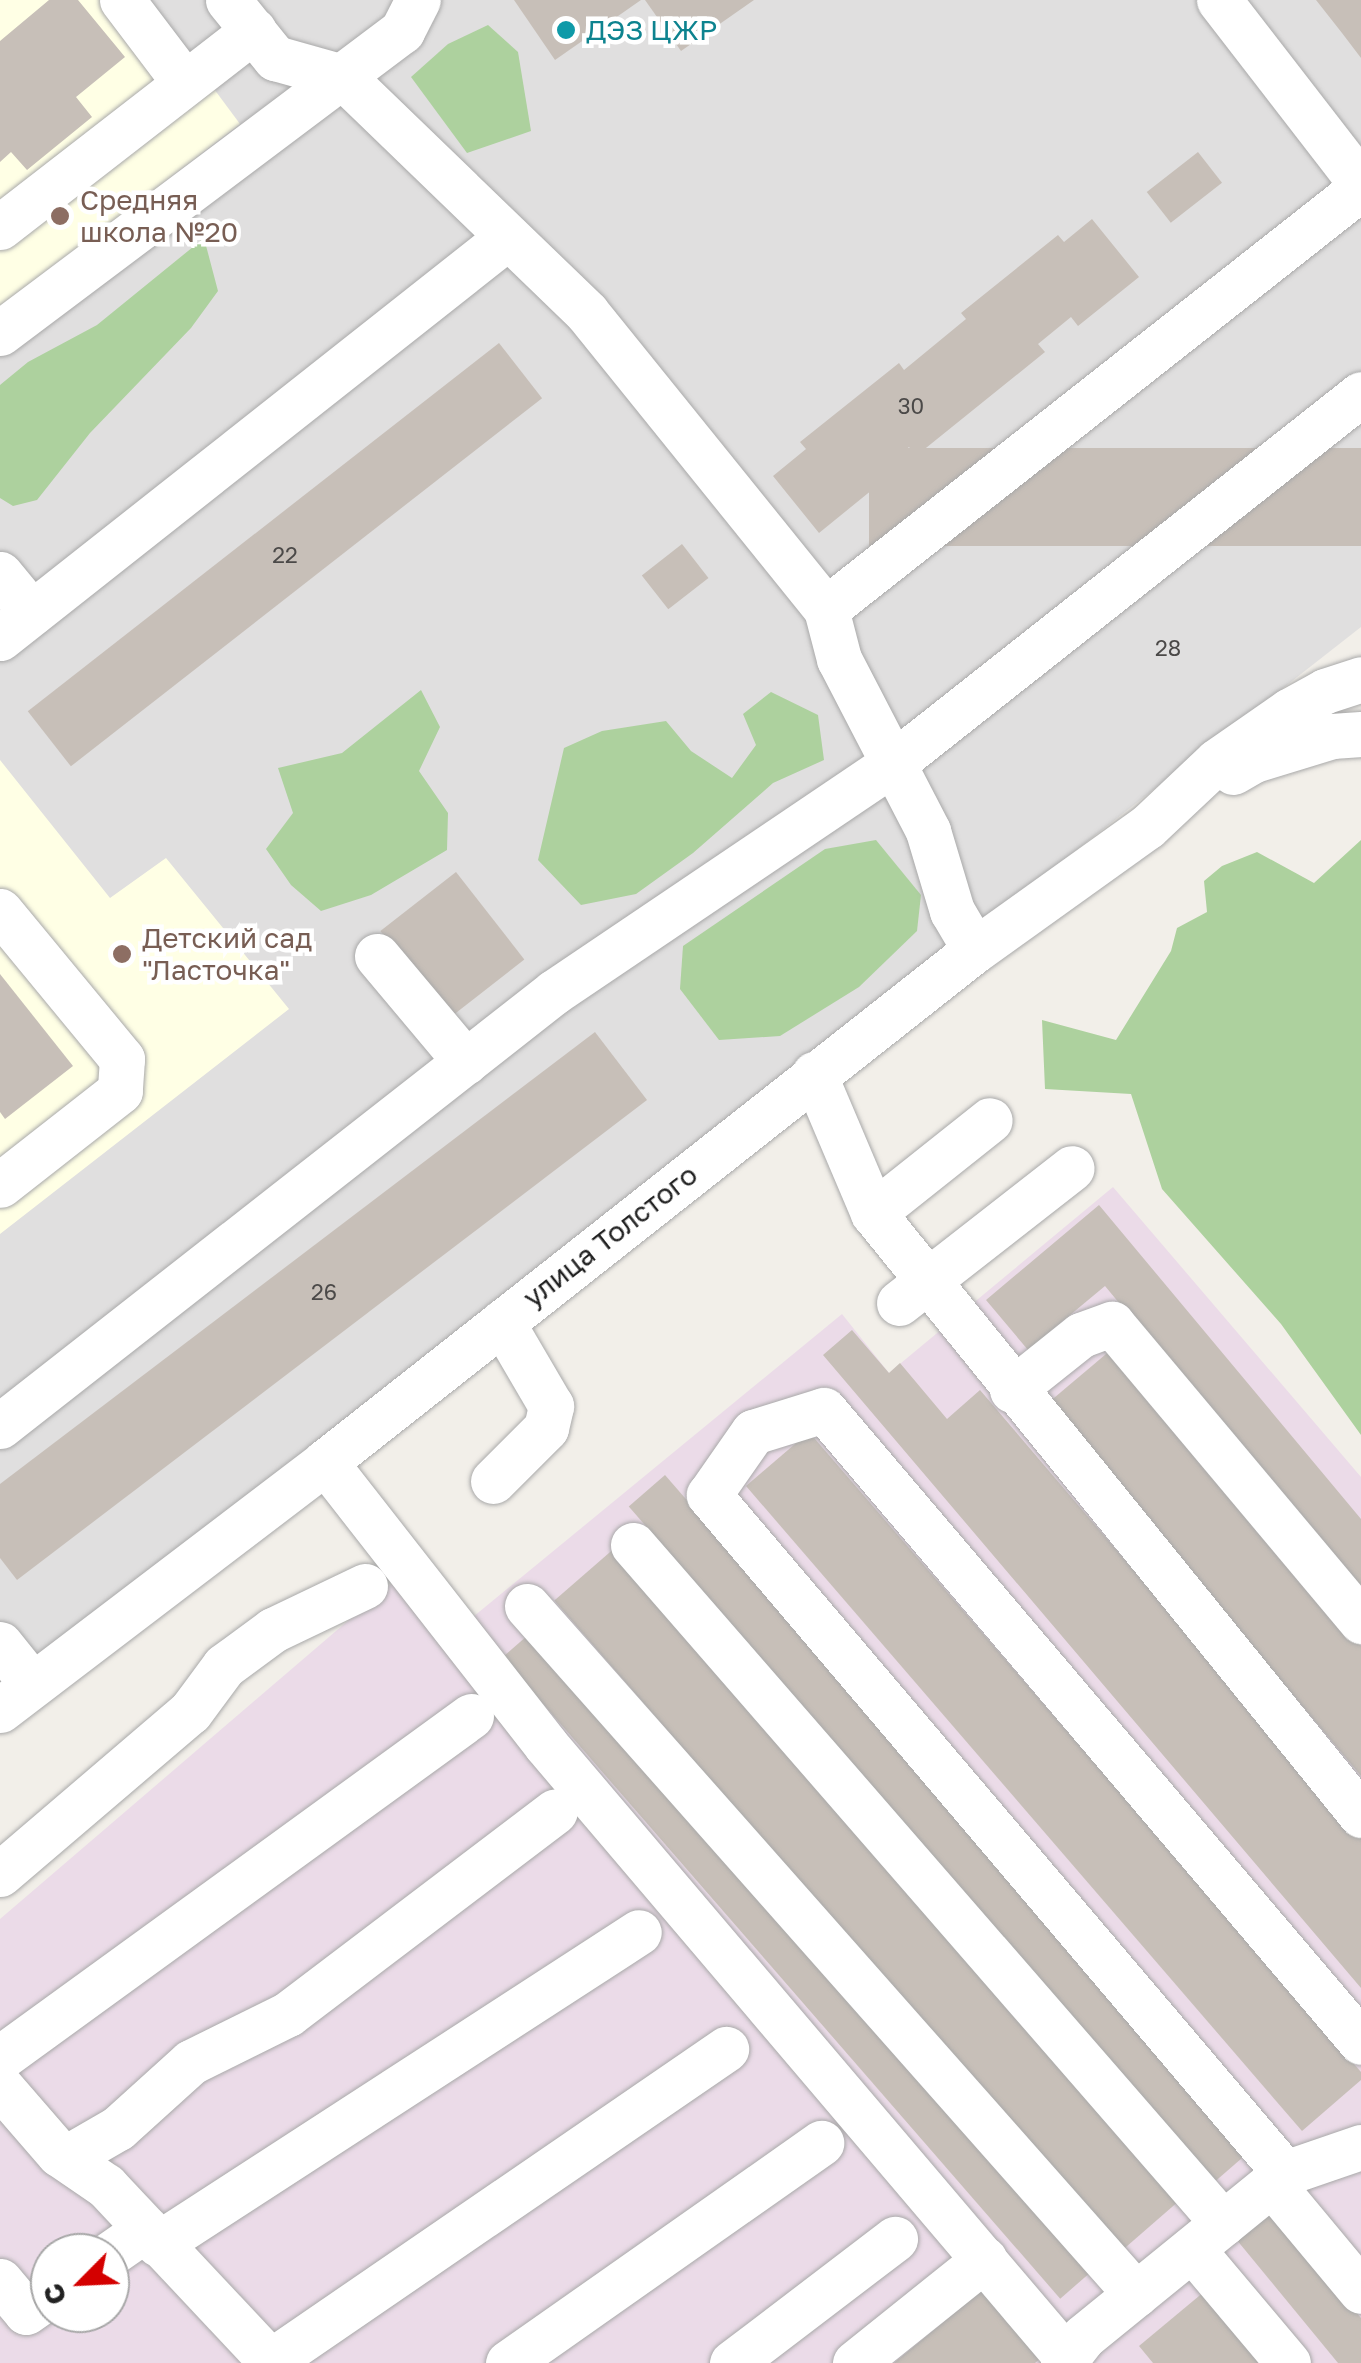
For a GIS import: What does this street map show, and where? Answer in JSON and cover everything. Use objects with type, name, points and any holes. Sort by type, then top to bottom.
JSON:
[{"type":"street","points":[[122,0],[184,82]]},
{"type":"street","points":[[0,333],[343,78],[402,30],[418,0]]},
{"type":"street","points":[[826,609],[1361,186],[1219,0]]},
{"type":"street","points":[[0,227],[184,82],[241,15],[276,58],[343,78],[587,313],[826,609],[839,659],[896,761],[928,831],[952,912],[975,950]]},
{"type":"street","points":[[0,574],[16,626],[508,237]]},
{"type":"street","points":[[0,1426],[554,992],[896,761],[1361,394]]},
{"type":"street","name":"улица Толстого","points":[[16,1697],[326,1462],[975,950],[1147,827],[1217,761],[1289,710],[1325,690],[1361,679]]},
{"type":"street","points":[[1147,827],[1254,760],[1332,736],[1361,734]]},
{"type":"street","points":[[0,911],[122,1059],[120,1091],[0,1184]]},
{"type":"street","points":[[377,956],[466,1062]]},
{"type":"street","points":[[814,1074],[873,1214],[913,1290],[1012,1390],[1361,1815]]},
{"type":"street","points":[[873,1214],[990,1120]]},
{"type":"street","points":[[913,1290],[1072,1168]]},
{"type":"street","points":[[492,1480],[546,1428],[551,1406],[502,1322]]},
{"type":"street","points":[[1012,1390],[1081,1335],[1112,1324],[1361,1621]]},
{"type":"street","points":[[1361,2042],[824,1410],[753,1432],[709,1495],[1278,2179],[1361,2291]]},
{"type":"street","points":[[326,1462],[546,1745],[985,2258],[1079,2355],[1136,2294],[1278,2179],[1361,2147]]},
{"type":"street","points":[[633,1545],[1208,2236],[1288,2363]]},
{"type":"street","points":[[0,1874],[190,1712],[224,1666],[273,1630],[365,1586]]},
{"type":"street","points":[[527,1606],[1136,2294]]},
{"type":"street","points":[[0,1644],[16,1697]]},
{"type":"street","points":[[0,2058],[471,1716]]},
{"type":"street","points":[[66,2158],[118,2128],[191,2062],[288,2014],[555,1811]]},
{"type":"street","points":[[138,2242],[640,1932]]},
{"type":"street","points":[[0,2086],[66,2158],[106,2186],[138,2242],[272,2362],[726,2049]]},
{"type":"street","points":[[508,2363],[822,2143]]},
{"type":"street","points":[[732,2363],[895,2240]]},
{"type":"street","points":[[856,2363],[985,2258]]},
{"type":"street","points":[[0,2281],[26,2312],[30,2309]]},
{"type":"shaded area","points":[[0,0],[1361,0],[1361,627],[0,1693]]},
{"type":"shaded area","name":"Средняя школа №20","points":[[0,0],[148,0],[240,124],[0,308]]},
{"type":"shaded area","name":"Детский сад \"Ласточка\"","points":[[0,760],[110,898],[166,858],[289,1009],[0,1234]]},
{"type":"shaded area","points":[[1113,1187],[1361,1477],[1361,2363],[0,2363],[0,1919],[392,1583],[445,1640],[842,1314],[889,1373]]},
{"type":"green space","points":[[488,25],[518,52],[531,131],[467,153],[411,77],[448,44]]},
{"type":"green space","points":[[204,238],[218,291],[191,328],[90,433],[37,500],[13,506],[0,498],[0,385],[28,362],[97,325]]},
{"type":"green space","points":[[421,690],[440,727],[419,771],[448,813],[447,850],[371,895],[321,911],[291,885],[266,849],[293,813],[278,768],[342,753]]},
{"type":"green space","points":[[771,692],[818,715],[824,760],[773,783],[693,853],[636,894],[581,905],[538,860],[564,748],[602,731],[666,721],[691,751],[732,778],[756,745],[743,714]]},
{"type":"green space","points":[[876,840],[921,895],[917,931],[859,987],[780,1036],[719,1040],[680,989],[683,946],[825,849]]},
{"type":"green space","points":[[1361,840],[1361,1435],[1281,1324],[1162,1189],[1131,1094],[1045,1089],[1042,1020],[1116,1040],[1171,951],[1177,928],[1207,912],[1204,881],[1222,866],[1257,852],[1314,883]]},
{"type":"building","points":[[49,0],[78,0],[125,57],[76,97],[92,117],[27,170],[11,152],[0,162],[0,41]]},
{"type":"building","name":"ДЭЗ ЦЖР","points":[[514,0],[641,0],[555,60]]},
{"type":"building","name":"ДЭЗ ЦЖР","points":[[645,0],[754,0],[681,51]]},
{"type":"building","points":[[1316,0],[1361,0],[1361,58],[1342,33]]},
{"type":"building","points":[[1198,152],[1222,183],[1171,223],[1147,192]]},
{"type":"building","points":[[1092,219],[1139,277],[1078,326],[1071,317],[1038,344],[1045,352],[916,456],[909,447],[877,473],[883,481],[819,533],[773,476],[806,449],[800,442],[899,363],[904,370],[966,319],[961,313],[1058,235],[1064,242]]},
{"type":"building","points":[[499,343],[542,398],[71,766],[28,711]]},
{"type":"building","points":[[869,448],[1361,448],[1361,546],[869,546]]},
{"type":"building","points":[[682,544],[708,578],[668,609],[642,575]]},
{"type":"building","points":[[456,872],[524,959],[449,1019],[380,931]]},
{"type":"building","points":[[0,974],[73,1066],[5,1119],[0,1112]]},
{"type":"building","points":[[595,1032],[647,1100],[17,1580],[0,1558],[0,1484]]},
{"type":"building","points":[[1099,1205],[1361,1519],[1361,1594],[1105,1286],[1028,1350],[986,1300]]},
{"type":"building","points":[[852,1330],[889,1373],[900,1363],[947,1419],[980,1390],[1361,1837],[1361,1988],[823,1355]]},
{"type":"building","points":[[1112,1349],[1361,1646],[1361,1776],[1048,1403]]},
{"type":"building","points":[[809,1432],[1361,2072],[1361,2080],[1302,2131],[746,1486]]},
{"type":"building","points":[[665,1475],[1252,2150],[1215,2181],[629,1506]]},
{"type":"building","points":[[617,1546],[1183,2197],[1121,2252],[554,1600]]},
{"type":"building","points":[[535,1629],[1093,2271],[1060,2299],[503,1657]]},
{"type":"building","points":[[1271,2210],[1361,2318],[1361,2363],[1338,2363],[1236,2239]]},
{"type":"building","points":[[987,2286],[1043,2356],[1035,2363],[894,2363]]},
{"type":"building","points":[[1205,2291],[1265,2363],[1153,2363],[1139,2346]]},
{"type":"place","name":"ДЭЗ ЦЖР","points":[[566,30]]},
{"type":"place","name":"Средняя школа №20","points":[[60,216]]},
{"type":"place","name":"Детский сад \"Ласточка\"","points":[[122,954]]}]
